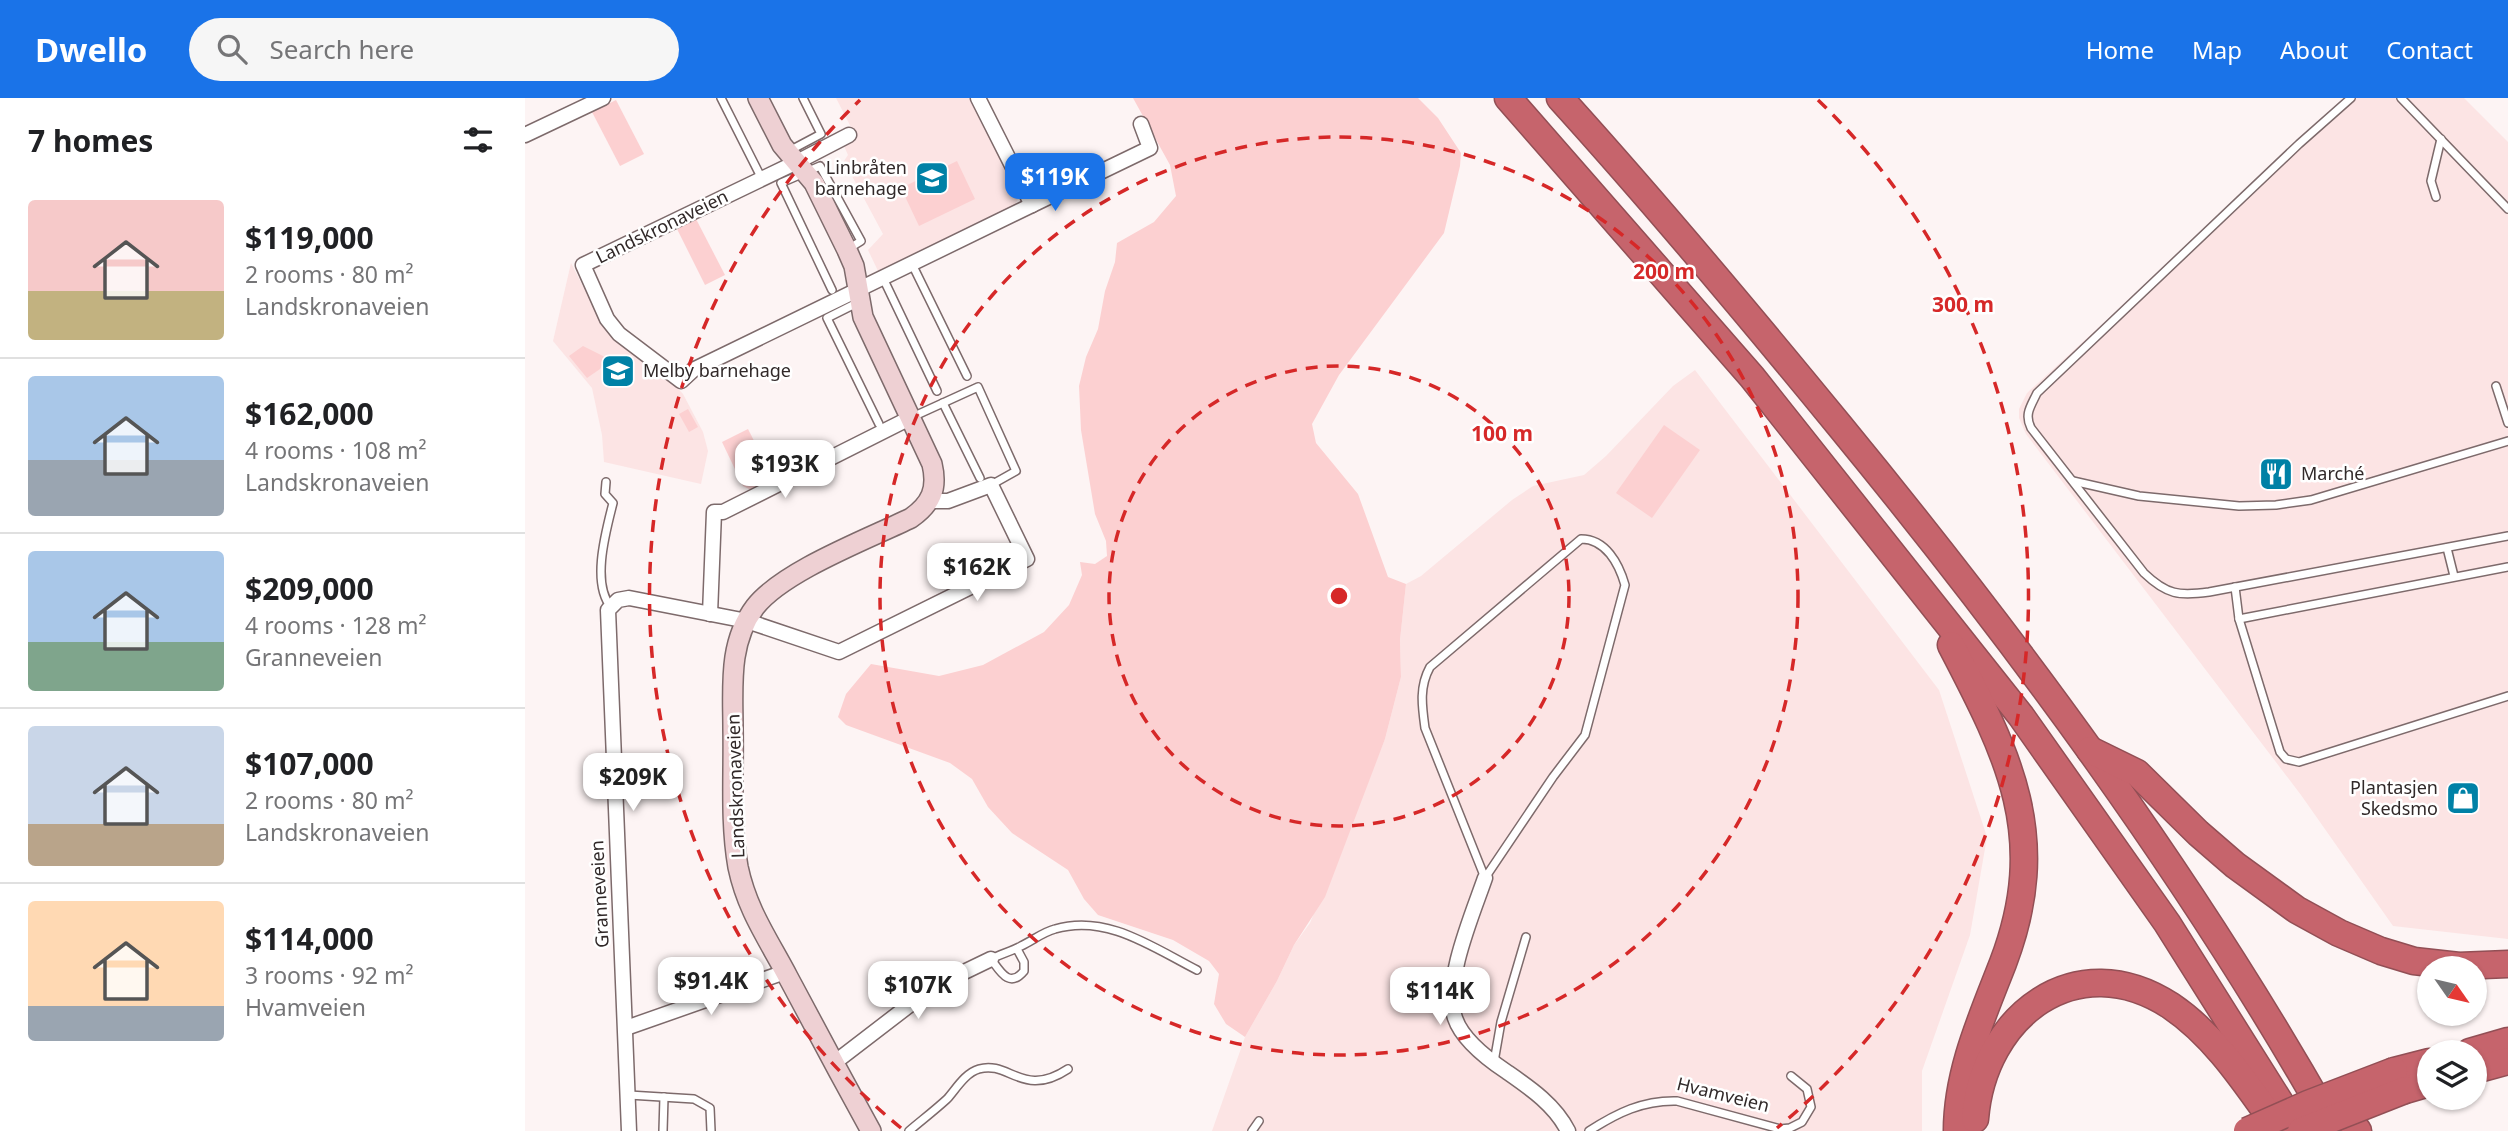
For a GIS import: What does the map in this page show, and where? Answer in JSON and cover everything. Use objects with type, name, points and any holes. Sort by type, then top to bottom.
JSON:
[{"type":"highway","points":[[1509,98],[1752,377],[1921,587],[2046,749],[2129,868],[2299,1131],[2409,1082]]},
{"type":"highway","points":[[1560,98],[1682,236],[1896,493],[2019,654],[2154,843],[2282,1038],[2335,1131]]},
{"type":"highway","points":[[1921,587],[1966,674],[2007,764],[2019,805],[2025,848],[2021,898],[2014,927],[1963,1074],[1957,1131]]},
{"type":"highway","points":[[2089,750],[2137,773],[2235,865],[2297,910],[2339,933],[2381,951],[2414,961],[2480,967],[2508,964]]},
{"type":"highway","points":[[1975,1131],[1976,1108],[1985,1068],[2008,1027],[2032,1005],[2049,996],[2070,988],[2103,984],[2137,990],[2164,1002],[2186,1018],[2234,1068],[2280,1131]]},
{"type":"highway","points":[[2282,1038],[2319,1077],[2358,1131]]},
{"type":"highway","points":[[2487,1047],[2508,1041]]},
{"type":"highway","points":[[2487,1067],[2508,1061]]},
{"type":"highway","points":[[2247,1131],[2308,1104],[2409,1082]]},
{"type":"street","points":[[525,135],[603,98]]},
{"type":"street","points":[[758,98],[797,162],[814,183],[847,250],[853,266],[863,317],[932,464],[935,477],[930,501]]},
{"type":"street","points":[[978,98],[1032,205]]},
{"type":"street","name":"Landskronaveien","points":[[849,135],[583,265],[607,319],[619,334],[681,381],[693,370],[858,295],[912,263],[1150,148],[1141,124]]},
{"type":"street","points":[[710,614],[714,512],[723,512],[910,418]]},
{"type":"street","points":[[611,607],[618,600],[629,598],[747,621],[839,652],[1027,559],[985,482]]},
{"type":"street","name":"Landskronaveien","points":[[871,1131],[757,925],[745,892],[738,865],[734,829],[733,665],[739,637],[747,621],[768,593],[783,581],[911,519],[930,501],[948,501],[985,482]]},
{"type":"street","name":"Granneveien","points":[[611,607],[608,610],[607,623],[629,1131]]},
{"type":"street","points":[[1485,878],[1459,954],[1452,998],[1455,1019],[1494,1063],[1543,1099],[1563,1120],[1568,1131]]},
{"type":"street","points":[[834,1063],[933,987],[991,959]]},
{"type":"street","points":[[626,1028],[785,972]]},
{"type":"lane","points":[[721,98],[762,179]]},
{"type":"lane","points":[[803,98],[821,135],[781,183],[832,290]]},
{"type":"lane","points":[[2351,98],[2037,393],[2027,419],[2144,573],[2161,587],[2179,595],[2508,536]]},
{"type":"lane","points":[[2401,98],[2508,209]]},
{"type":"lane","points":[[2436,197],[2431,180],[2441,139]]},
{"type":"lane","points":[[912,263],[967,376]]},
{"type":"lane","points":[[883,278],[937,391]]},
{"type":"lane","points":[[858,295],[827,318],[879,424]]},
{"type":"lane","points":[[2496,386],[2508,423]]},
{"type":"lane","points":[[910,418],[978,387],[1016,471],[985,482],[943,403]]},
{"type":"lane","points":[[2073,481],[2139,496],[2239,506],[2276,505],[2313,499],[2508,441]]},
{"type":"lane","points":[[606,482],[605,494],[613,503],[604,544],[602,578],[603,592],[611,607]]},
{"type":"lane","points":[[1581,539],[1593,539],[1619,565],[1625,586],[1585,735],[1485,878],[1425,729],[1421,702],[1423,679],[1430,667],[1581,539]]},
{"type":"lane","points":[[2447,548],[2454,576]]},
{"type":"lane","points":[[2239,619],[2508,567]]},
{"type":"lane","points":[[2235,587],[2239,619],[2280,752],[2286,759],[2299,762],[2508,696]]},
{"type":"lane","points":[[1017,948],[1024,967],[1018,977],[1010,979],[1002,975],[991,959],[1053,929],[1079,925],[1113,928],[1197,970]]},
{"type":"lane","points":[[1494,1063],[1501,1022],[1526,937]]},
{"type":"lane","points":[[909,1131],[975,1070],[989,1068],[1022,1080],[1034,1081],[1051,1078],[1068,1069]]},
{"type":"lane","name":"Hvamveien","points":[[1589,1131],[1621,1112],[1648,1102],[1677,1101],[1785,1129],[1802,1122],[1811,1107],[1807,1089],[1791,1076]]},
{"type":"lane","points":[[629,1095],[694,1099],[710,1108],[711,1131]]},
{"type":"lane","points":[[663,1131],[664,1097]]},
{"type":"lane","points":[[1252,1131],[1259,1121]]},
{"type":"shaded area","name":"Linbråten barnehage","points":[[836,98],[970,98],[1020,195],[1014,207],[879,273],[868,250],[883,234],[844,161],[848,155],[844,146],[857,139]]},
{"type":"shaded area","points":[[1133,98],[1418,98],[1438,118],[1461,153],[1444,233],[1339,375],[1312,424],[1316,443],[1358,494],[1388,577],[1406,584],[1400,640],[1401,677],[1385,739],[1325,897],[1294,945],[1245,1037],[1226,1024],[1214,1004],[1219,974],[1209,961],[1173,940],[1098,915],[1084,899],[1068,870],[1012,833],[988,807],[972,779],[950,763],[846,725],[838,717],[846,694],[871,664],[939,676],[983,665],[1044,632],[1069,605],[1082,575],[1080,562],[1095,564],[1107,556],[1106,541],[1095,514],[1081,430],[1079,386],[1086,357],[1098,329],[1105,291],[1115,262],[1117,243],[1154,222],[1176,196],[1170,165]]},
{"type":"shaded area","points":[[2349,98],[2464,98],[2508,142],[2508,939],[2393,926],[2301,795],[2026,434],[2019,418],[2019,409],[2027,393]]},
{"type":"shaded area","points":[[616,100],[644,154],[620,166],[592,112]]},
{"type":"shaded area","points":[[957,161],[975,199],[919,226],[901,188]]},
{"type":"shaded area","points":[[695,217],[725,275],[705,285],[676,227]]},
{"type":"shaded area","name":"Melby barnehage","points":[[571,263],[604,327],[616,340],[670,380],[683,394],[703,432],[708,451],[701,484],[604,462],[602,435],[592,388],[553,341]]},
{"type":"shaded area","points":[[583,346],[607,358],[600,369],[587,378],[569,356]]},
{"type":"shaded area","points":[[1695,370],[1939,690],[1987,837],[1970,935],[1922,1071],[1922,1131],[1212,1131],[1245,1037],[1294,945],[1310,923],[1385,739],[1401,677],[1400,640],[1406,584],[1421,576],[1512,500],[1533,486],[1584,475],[1606,456],[1673,386]]},
{"type":"shaded area","points":[[688,409],[698,427],[689,432],[679,414]]},
{"type":"shaded area","points":[[1664,425],[1700,450],[1652,518],[1616,493]]},
{"type":"shaded area","points":[[748,429],[774,480],[753,491],[743,486],[722,442]]},
{"type":"place","name":"Linbråten barnehage","points":[[932,178]]},
{"type":"place","name":"Melby barnehage","points":[[618,371]]},
{"type":"place","name":"Marché","points":[[2276,474]]},
{"type":"place","name":"Plantasjen Skedsmo","points":[[2463,798]]}]
